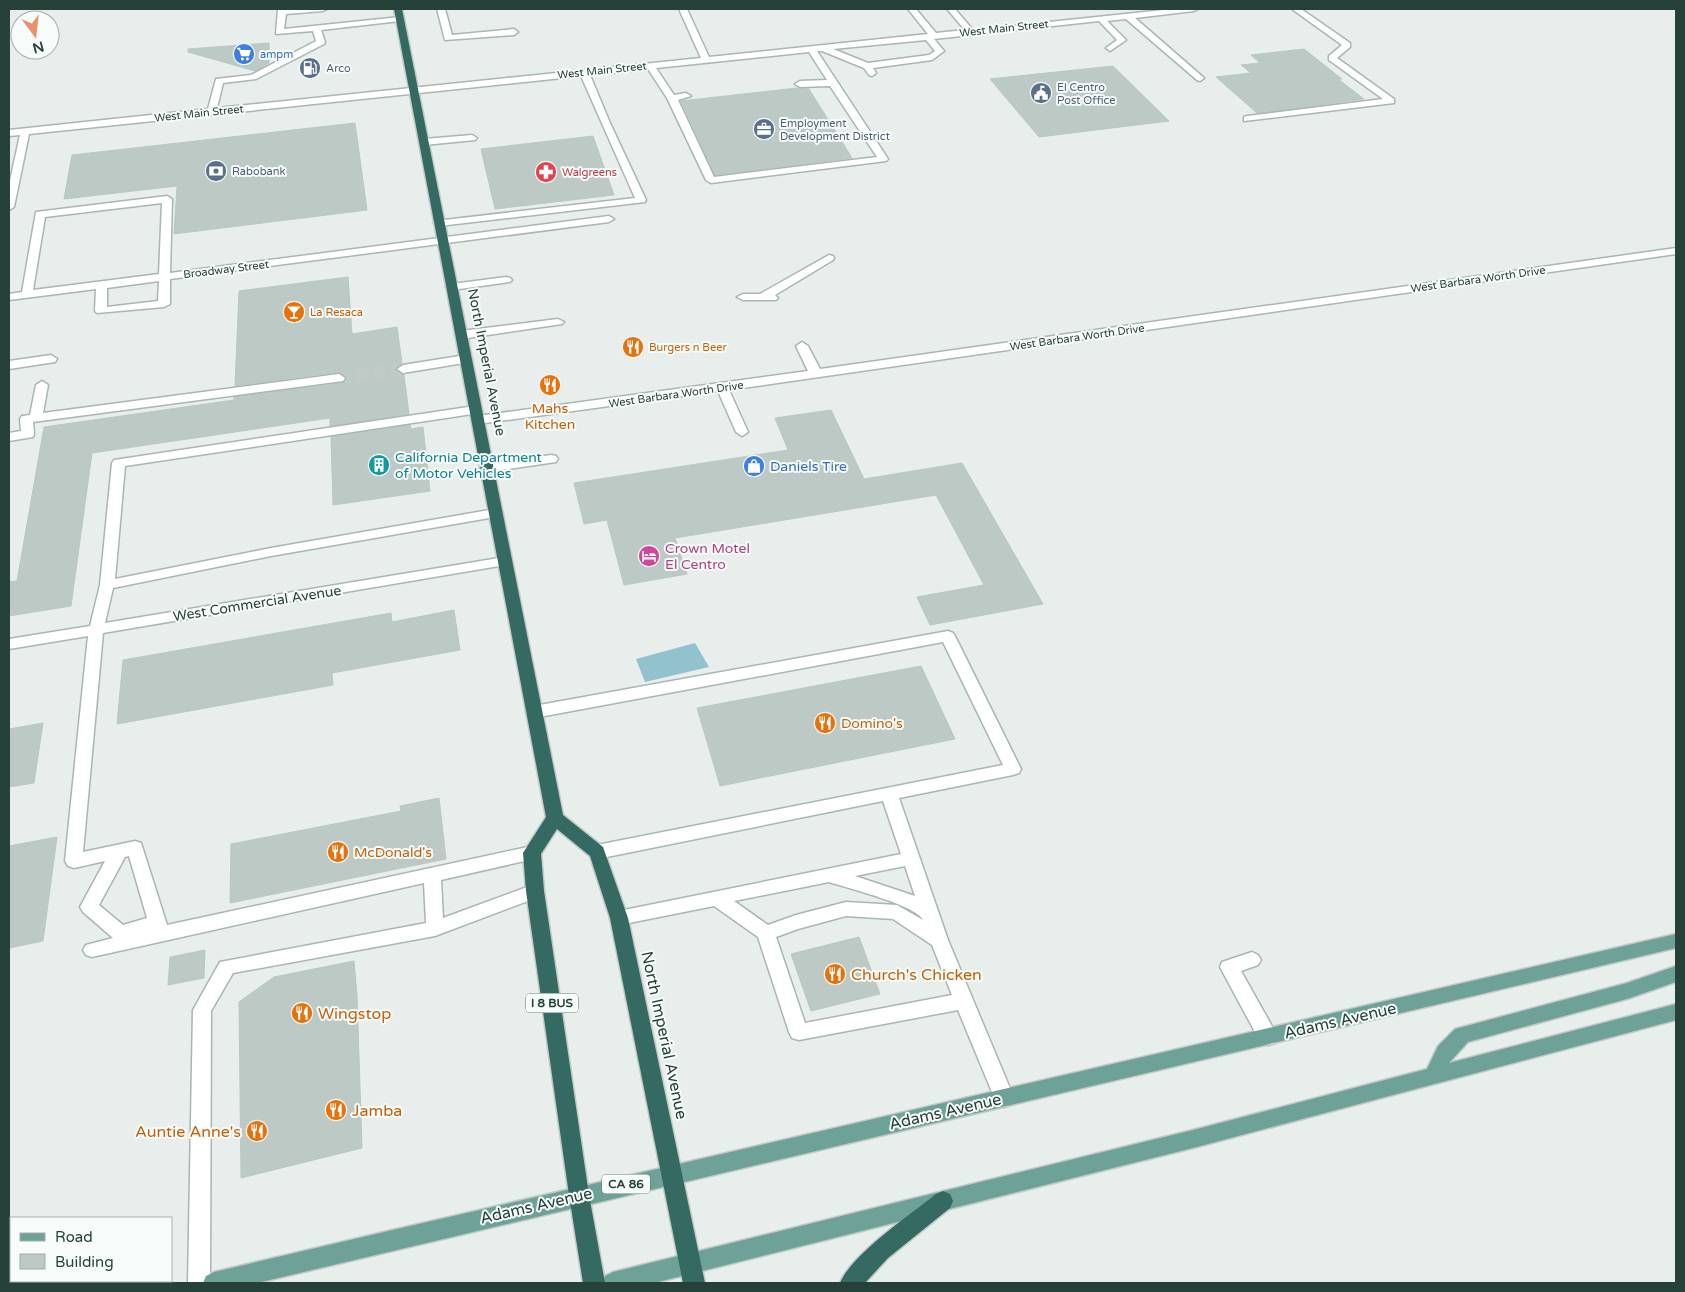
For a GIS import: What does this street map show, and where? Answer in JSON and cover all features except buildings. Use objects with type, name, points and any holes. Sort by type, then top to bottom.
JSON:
[{"type":"highway","name":"North Imperial Avenue","points":[[398,9],[555,818]]},
{"type":"highway","points":[[532,853],[555,818],[597,852]]},
{"type":"highway","name":"North Imperial Avenue","points":[[597,852],[619,918],[692,1274]]},
{"type":"highway","name":"I 8 BUS","points":[[532,853],[535,891],[579,1195]]},
{"type":"highway","points":[[579,1195],[594,1283]]},
{"type":"highway","points":[[851,1283],[880,1251],[943,1201]]},
{"type":"main road","name":"Adams Avenue","points":[[214,1283],[579,1195],[1676,941]]},
{"type":"main road","points":[[1433,1076],[1445,1052],[1462,1035],[1627,992],[1676,974]]},
{"type":"main road","points":[[613,1283],[692,1274],[943,1201],[1193,1140],[1676,1012]]},
{"type":"street","points":[[324,9],[282,11],[279,32],[400,19]]},
{"type":"street","points":[[441,9],[448,38],[514,32]]},
{"type":"street","points":[[683,9],[706,59]]},
{"type":"street","points":[[821,47],[867,66],[932,58],[940,51],[912,9]]},
{"type":"street","points":[[951,9],[971,32]]},
{"type":"street","name":"West Main Street","points":[[9,133],[1194,9]]},
{"type":"street","points":[[1247,119],[1391,101],[1332,58],[1347,45],[1296,9]]},
{"type":"street","points":[[1128,16],[1200,78]]},
{"type":"street","points":[[1100,18],[1122,40],[1110,48]]},
{"type":"street","points":[[212,112],[219,81],[254,77],[321,42],[316,28]]},
{"type":"street","points":[[650,65],[672,98],[712,180],[883,160],[811,48]]},
{"type":"street","points":[[867,66],[872,74]]},
{"type":"street","points":[[439,223],[641,200],[604,123],[584,72]]},
{"type":"street","points":[[800,84],[833,83]]},
{"type":"street","points":[[672,98],[686,96]]},
{"type":"street","points":[[9,206],[25,132]]},
{"type":"street","points":[[424,142],[472,138]]},
{"type":"street","points":[[27,295],[40,214],[167,199],[164,304],[100,311],[102,285]]},
{"type":"street","name":"Broadway Street","points":[[9,297],[609,219]]},
{"type":"street","name":"West Barbara Worth Drive","points":[[107,585],[119,463],[477,415],[722,388],[1676,251]]},
{"type":"street","points":[[762,298],[829,258]]},
{"type":"street","points":[[452,287],[506,280]]},
{"type":"street","points":[[743,297],[778,299]]},
{"type":"street","points":[[461,335],[558,322]]},
{"type":"street","points":[[802,346],[816,374]]},
{"type":"street","points":[[9,365],[51,359]]},
{"type":"street","points":[[403,369],[466,359]]},
{"type":"street","points":[[9,437],[28,434],[26,419],[339,378]]},
{"type":"street","points":[[36,418],[42,385]]},
{"type":"street","points":[[722,388],[742,432]]},
{"type":"street","points":[[487,468],[551,459]]},
{"type":"street","points":[[127,850],[74,861],[96,630],[107,585],[271,552],[496,513]]},
{"type":"street","name":"West Commercial Avenue","points":[[9,644],[505,561]]},
{"type":"street","points":[[534,712],[948,636],[1013,769],[597,852]]},
{"type":"street","points":[[889,794],[939,940],[1004,1098]]},
{"type":"street","points":[[127,850],[89,906],[120,933],[159,928],[532,853]]},
{"type":"street","points":[[127,850],[159,928]]},
{"type":"street","points":[[619,918],[912,858]]},
{"type":"street","points":[[432,874],[436,929]]},
{"type":"street","points":[[830,876],[913,902],[930,912]]},
{"type":"street","points":[[200,1283],[202,1010],[227,967],[436,929],[535,891]]},
{"type":"street","points":[[716,898],[766,933],[799,1032],[964,1001]]},
{"type":"street","points":[[766,933],[796,922],[846,909],[897,912],[939,940]]},
{"type":"street","points":[[92,950],[159,928]]},
{"type":"street","points":[[1252,960],[1229,967],[1268,1037]]},
{"type":"water","points":[[695,643],[709,667],[645,682],[636,659]]},
{"type":"tunnel","points":[[339,378],[403,369]]},
{"type":"place","name":"ampm","points":[[244,54]]},
{"type":"place","name":"Arco","points":[[310,68]]},
{"type":"place","name":"El Centro Post Office","points":[[1041,93]]},
{"type":"place","name":"Employment Development District","points":[[764,129]]},
{"type":"place","name":"Rabobank","points":[[216,171]]},
{"type":"place","name":"Walgreens","points":[[546,172]]},
{"type":"place","name":"La Resaca","points":[[294,312]]},
{"type":"place","name":"Burgers n Beer","points":[[633,347]]},
{"type":"place","name":"Mahs Kitchen","points":[[550,385]]},
{"type":"place","name":"California Department of Motor Vehicles","points":[[379,465]]},
{"type":"place","name":"Daniels Tire","points":[[754,466]]},
{"type":"place","name":"Crown Motel El Centro","points":[[649,556]]},
{"type":"place","name":"Domino's","points":[[825,723]]},
{"type":"place","name":"McDonald's","points":[[338,852]]},
{"type":"place","name":"Church's Chicken","points":[[835,974]]},
{"type":"place","name":"Wingstop","points":[[302,1013]]},
{"type":"place","name":"Jamba","points":[[336,1110]]},
{"type":"place","name":"Auntie Anne's","points":[[257,1131]]}]
